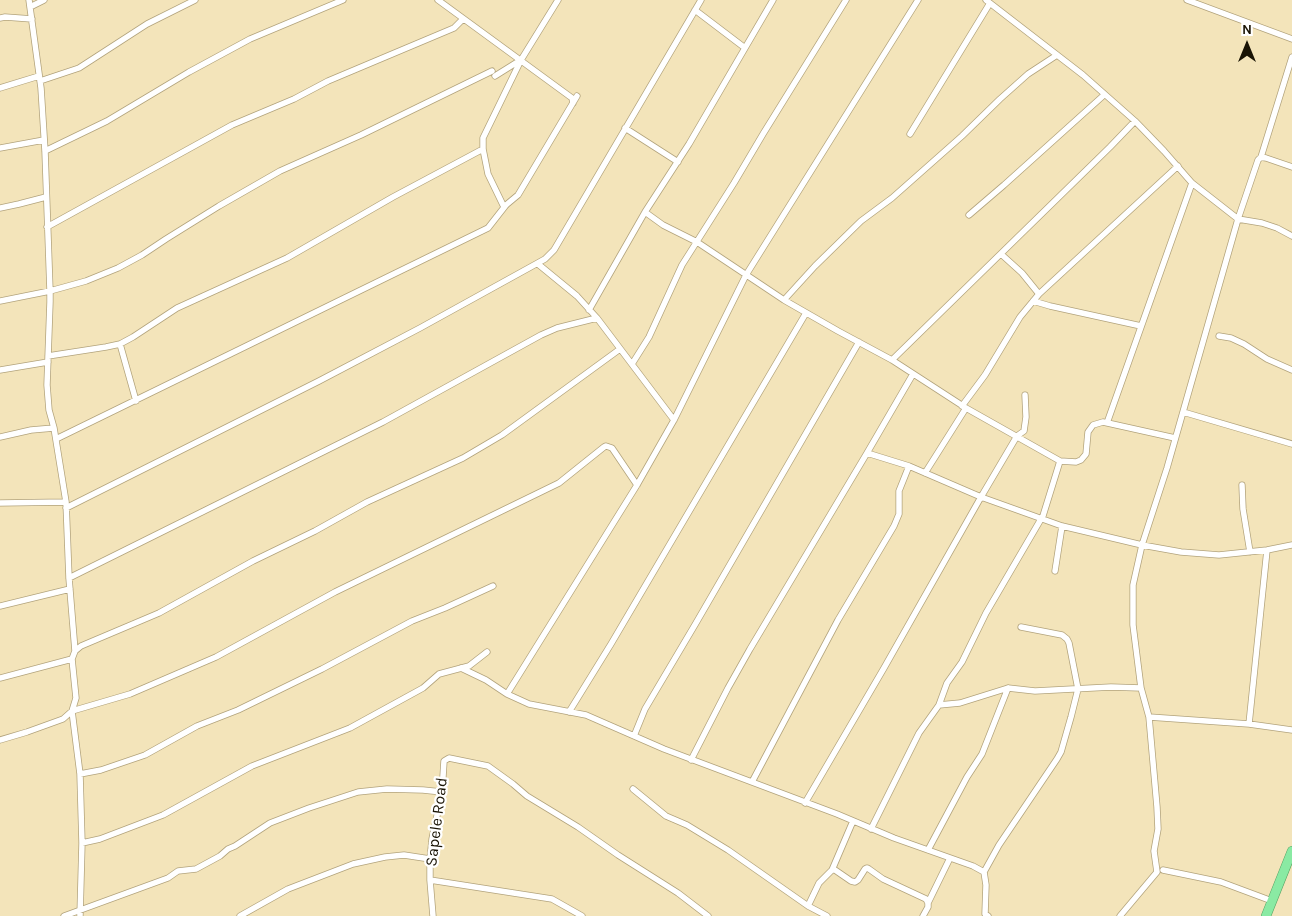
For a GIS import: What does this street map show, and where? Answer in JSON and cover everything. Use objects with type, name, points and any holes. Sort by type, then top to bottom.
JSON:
[{"type":"highway","points":[[1266,916],[1292,851]]},
{"type":"street","points":[[29,0],[40,79],[45,151],[50,291],[47,385],[49,410],[54,428],[66,505],[75,651],[72,659],[76,698],[72,710],[80,774],[82,843],[80,913]]},
{"type":"street","points":[[30,7],[44,0]]},
{"type":"street","points":[[0,88],[79,68],[147,24],[195,0]]},
{"type":"street","points":[[45,151],[107,121],[189,72],[250,39],[343,0]]},
{"type":"street","points":[[438,0],[572,98],[573,103]]},
{"type":"street","points":[[506,205],[502,205],[488,174],[483,149],[483,138],[521,60],[558,0]]},
{"type":"street","points":[[589,310],[645,212],[689,144],[772,0]]},
{"type":"street","points":[[632,364],[649,338],[682,265],[846,0]]},
{"type":"street","points":[[506,694],[637,485],[674,420],[746,275],[918,0]]},
{"type":"street","points":[[1188,0],[1292,39]]},
{"type":"street","points":[[0,503],[66,505],[319,381],[545,259],[554,250],[696,9],[698,1]]},
{"type":"street","points":[[910,134],[988,1],[1083,75],[1135,122],[1192,183],[1238,219],[1262,223],[1292,236]]},
{"type":"street","points":[[696,9],[745,48]]},
{"type":"street","points":[[0,18],[32,19]]},
{"type":"street","points":[[47,227],[232,125],[294,99],[328,81],[454,28],[463,19]]},
{"type":"street","points":[[784,300],[861,221],[892,198],[1028,74],[1056,55]]},
{"type":"street","points":[[1120,916],[1157,872],[1154,852],[1158,829],[1157,807],[1149,717],[1141,688],[1133,624],[1133,585],[1142,545],[1184,412],[1238,219],[1258,160],[1261,157],[1292,57]]},
{"type":"street","points":[[0,301],[86,282],[118,268],[280,171],[362,135],[521,60]]},
{"type":"street","points":[[969,215],[1104,95]]},
{"type":"street","points":[[56,440],[488,228],[506,205],[518,195],[577,96]]},
{"type":"street","points":[[892,360],[1135,122]]},
{"type":"street","points":[[625,128],[678,162]]},
{"type":"street","points":[[0,148],[44,140]]},
{"type":"street","points":[[0,370],[120,344],[177,308],[287,258],[393,197],[483,149]]},
{"type":"street","points":[[1261,157],[1292,167]]},
{"type":"street","points":[[925,474],[1020,317],[1038,294],[1178,166]]},
{"type":"street","points":[[1107,423],[1192,183]]},
{"type":"street","points":[[0,208],[46,197]]},
{"type":"street","points":[[645,212],[697,242],[784,300],[892,360],[964,407],[1060,460],[1076,462],[1081,460],[1086,454],[1088,432],[1092,425],[1103,422],[1175,438]]},
{"type":"street","points":[[1000,254],[1022,273],[1038,294]]},
{"type":"street","points":[[538,264],[577,296],[597,318],[674,420]]},
{"type":"street","points":[[1033,301],[1141,326]]},
{"type":"street","points":[[569,712],[806,313]]},
{"type":"street","points":[[69,578],[383,422],[541,335],[557,328],[597,318]]},
{"type":"street","points":[[1220,336],[1236,340],[1267,359],[1292,370]]},
{"type":"street","points":[[634,736],[645,709],[859,342]]},
{"type":"street","points":[[120,344],[136,401]]},
{"type":"street","points":[[75,651],[81,646],[159,613],[253,561],[315,531],[367,502],[463,458],[502,435],[620,349]]},
{"type":"street","points":[[691,760],[750,649],[913,374]]},
{"type":"street","points":[[806,802],[981,497],[1017,436],[1024,431],[1026,425],[1025,395]]},
{"type":"street","points":[[1184,412],[1292,444]]},
{"type":"street","points":[[0,437],[31,430],[54,428]]},
{"type":"street","points":[[0,740],[63,719],[72,710],[130,694],[216,657],[335,592],[558,484],[606,446],[612,448],[637,485]]},
{"type":"street","points":[[867,453],[909,466],[981,497],[1041,519],[1062,526],[1142,545],[1206,555],[1250,552],[1292,546]]},
{"type":"street","points":[[872,829],[919,733],[940,704],[947,683],[962,662],[986,613],[1041,519],[1060,460]]},
{"type":"street","points":[[752,782],[838,620],[894,526],[899,514],[899,491],[909,466]]},
{"type":"street","points":[[1242,485],[1243,509],[1250,552]]},
{"type":"street","points":[[1055,571],[1062,526]]},
{"type":"street","points":[[1249,724],[1268,550]]},
{"type":"street","points":[[80,774],[101,770],[145,755],[197,726],[238,710],[322,669],[412,621],[493,586]]},
{"type":"street","points":[[0,606],[70,589]]},
{"type":"street","points":[[988,916],[985,914],[986,885],[984,872],[999,845],[1057,759],[1069,726],[1078,689],[1067,639],[1062,635],[1021,627]]},
{"type":"street","points":[[82,843],[100,840],[163,815],[252,766],[350,728],[423,688],[439,674],[469,666],[487,652]]},
{"type":"street","points":[[0,678],[72,659]]},
{"type":"street","points":[[461,668],[486,680],[506,694],[529,704],[586,715],[691,760],[806,802],[872,829],[973,866],[984,872]]},
{"type":"street","points":[[940,704],[960,703],[1008,688],[1035,691],[1111,687],[1141,688]]},
{"type":"street","points":[[928,850],[967,777],[982,754],[1008,688]]},
{"type":"street","points":[[1149,717],[1249,724],[1292,730]]},
{"type":"street","name":"Sapele Road","points":[[433,916],[430,858],[442,792],[444,761],[449,758],[488,766],[527,796],[678,893],[708,916]]},
{"type":"street","points":[[64,916],[80,913],[168,878],[178,871],[196,869],[220,856],[270,823],[309,808],[358,792],[386,789],[442,792]]},
{"type":"street","points":[[632,789],[666,816],[687,825],[728,850],[808,906],[826,916]]},
{"type":"street","points":[[808,906],[819,883],[832,870],[853,821]]},
{"type":"street","points":[[240,916],[288,890],[353,864],[384,857],[404,855],[430,858]]},
{"type":"street","points":[[923,916],[950,858]]},
{"type":"street","points":[[832,870],[855,882],[865,870],[870,869],[883,879],[923,897],[928,903]]},
{"type":"street","points":[[1164,870],[1221,882],[1272,901]]},
{"type":"street","points":[[430,880],[552,899],[582,916]]}]
